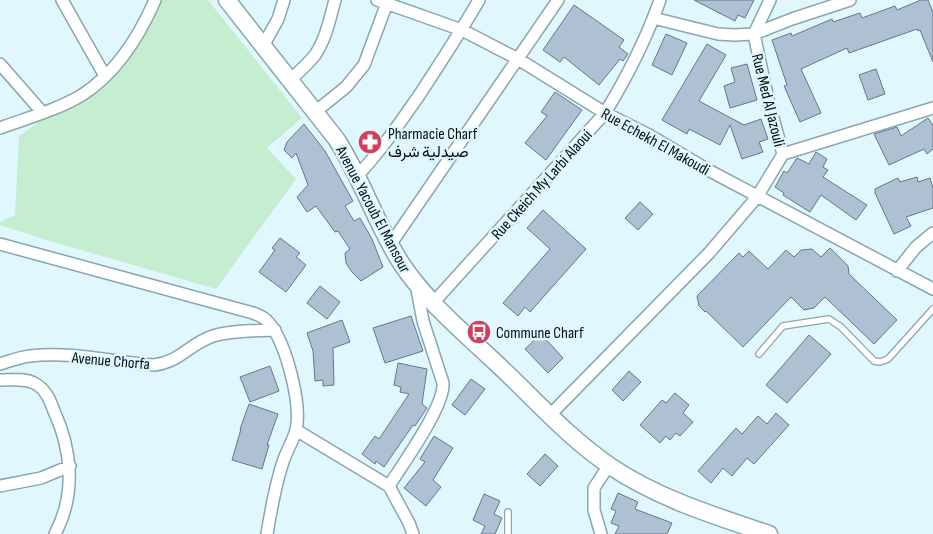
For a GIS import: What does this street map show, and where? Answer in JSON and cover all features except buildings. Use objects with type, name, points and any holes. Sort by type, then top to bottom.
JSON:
[{"type":"street","points":[[62,0],[105,76]]},
{"type":"street","points":[[0,128],[81,96],[105,76],[133,44],[145,24],[155,0]]},
{"type":"street","name":"Avenue Yacoub El Mansour","points":[[227,0],[337,140],[358,176],[390,246],[416,284],[433,303],[565,431],[609,465],[631,479],[658,492],[769,534]]},
{"type":"street","points":[[263,46],[278,19],[284,0]]},
{"type":"street","points":[[290,80],[319,50],[335,0]]},
{"type":"street","points":[[358,176],[399,124],[480,0]]},
{"type":"street","points":[[390,246],[558,0]]},
{"type":"street","name":"Rue Ckeich My Larbi Alaoui","points":[[433,303],[605,113],[623,83],[660,0]]},
{"type":"street","name":"Rue Med Al Jazouli","points":[[549,416],[709,253],[757,197],[782,154],[754,34],[770,0]]},
{"type":"street","points":[[653,18],[718,34],[754,34],[850,0]]},
{"type":"street","points":[[315,112],[346,87],[364,65],[382,2]]},
{"type":"street","name":"Rue Echekh El Makoudi","points":[[382,2],[462,30],[518,59],[605,113],[649,135],[757,197],[933,289]]},
{"type":"street","points":[[0,64],[42,112]]},
{"type":"street","points":[[782,154],[933,108]]},
{"type":"street","points":[[897,271],[916,247],[933,233]]},
{"type":"street","points":[[0,244],[253,313],[268,321],[274,330],[292,377],[296,430],[283,462],[267,534]]},
{"type":"street","points":[[389,486],[428,422],[442,394],[443,383],[423,321],[416,284]]},
{"type":"street","name":"Avenue Chorfa","points":[[0,364],[23,357],[41,355],[154,365],[166,364],[193,346],[214,336],[238,332],[274,330]]},
{"type":"street","points":[[0,380],[25,380],[36,384],[45,392],[63,432],[70,466],[66,505],[55,534]]},
{"type":"street","points":[[296,430],[389,486],[413,534]]},
{"type":"street","points":[[601,534],[594,510],[594,488],[609,465]]},
{"type":"street","points":[[0,486],[41,478],[70,466]]},
{"type":"lane","points":[[758,354],[783,326],[829,319],[840,327],[874,361],[880,362],[888,359],[933,309]]},
{"type":"lane","points":[[508,512],[508,534]]},
{"type":"green space","points":[[160,0],[208,0],[302,118],[267,148],[296,179],[216,289],[0,225],[0,222],[15,215],[19,136],[127,60]]},
{"type":"place","name":"Pharmacie Charf صيدلية شرف","points":[[370,142]]},
{"type":"place","name":"Commune Charf","points":[[479,332]]}]
